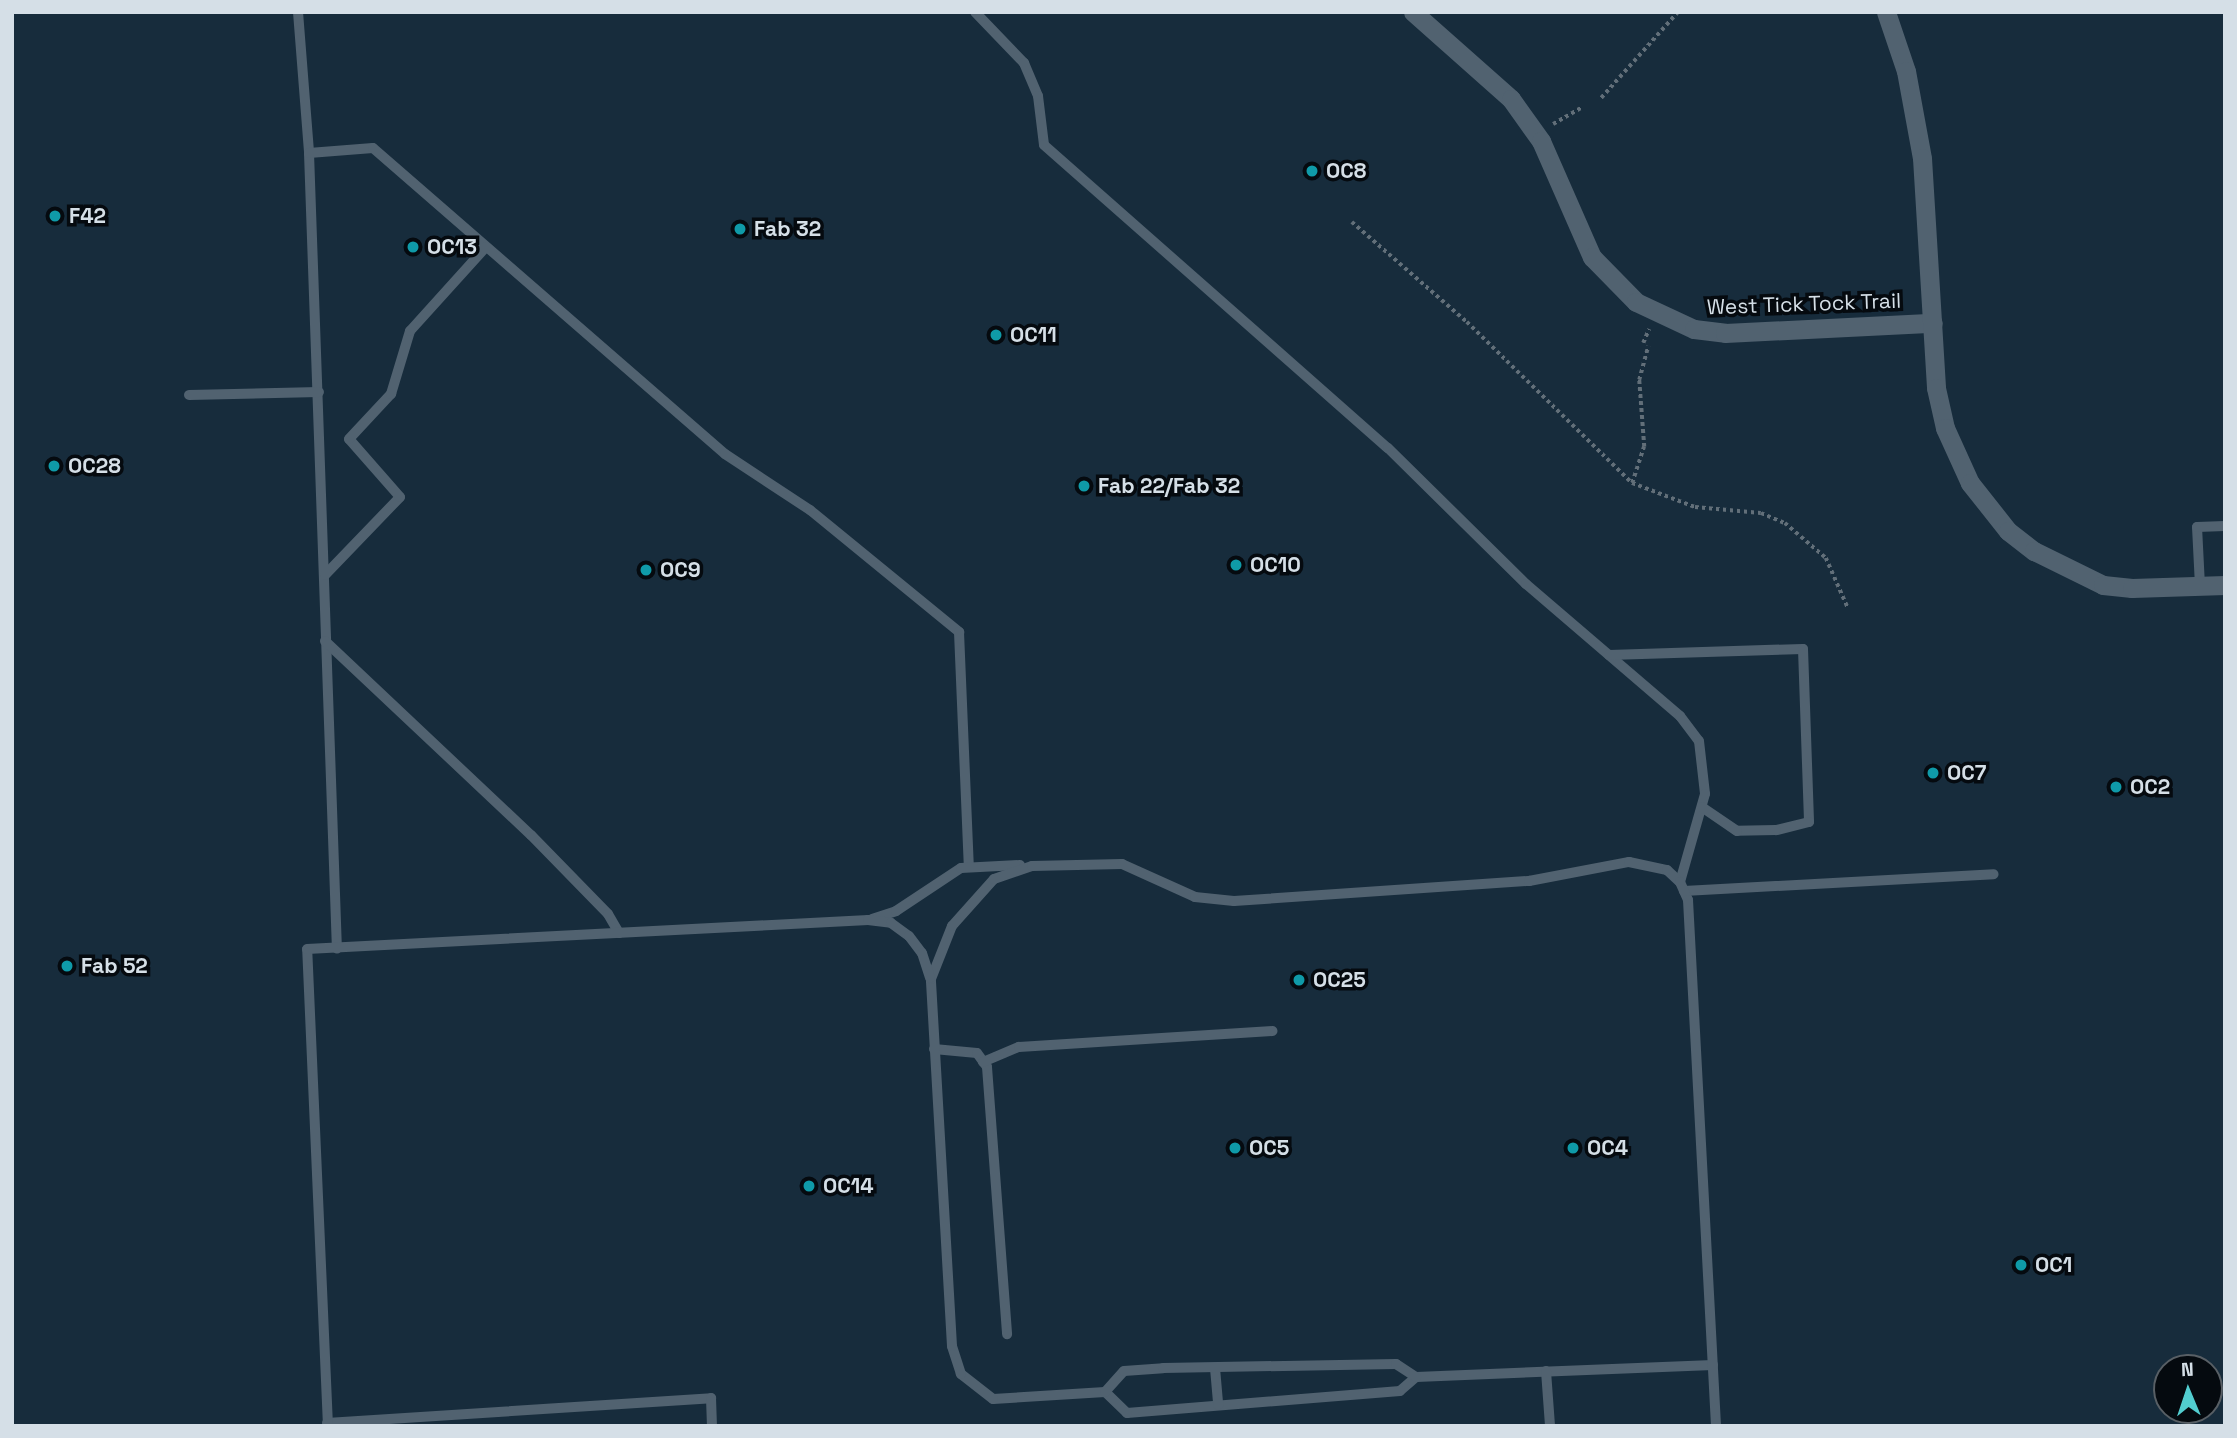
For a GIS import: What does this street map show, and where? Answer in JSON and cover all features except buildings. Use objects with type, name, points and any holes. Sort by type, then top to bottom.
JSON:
[{"type":"street","name":"West Tick Tock Trail","points":[[1413,12],[1511,99],[1541,141],[1592,257],[1636,302],[1684,326],[1725,333],[1933,323]]},
{"type":"street","points":[[1886,12],[1906,71],[1922,158],[1936,388],[1954,454],[1970,483],[2008,531],[2034,551],[2103,585],[2225,585]]},
{"type":"lane","points":[[298,12],[309,153],[319,392],[337,949]]},
{"type":"lane","points":[[975,12],[1024,63],[1038,96],[1044,145],[1388,448],[1479,540],[1680,716],[1699,741],[1705,794],[1682,887],[1716,1426]]},
{"type":"lane","points":[[309,153],[373,148],[725,454],[810,510],[959,632],[969,866]]},
{"type":"lane","points":[[325,575],[400,497],[349,439],[391,394],[410,331],[486,247]]},
{"type":"lane","points":[[189,395],[319,392]]},
{"type":"lane","points":[[2200,586],[2197,527],[2225,526]]},
{"type":"lane","points":[[325,641],[531,835],[608,914],[619,933]]},
{"type":"lane","points":[[1609,655],[1803,649],[1809,822],[1776,830],[1737,831],[1702,807]]},
{"type":"lane","points":[[868,920],[896,911],[942,878],[969,866],[1122,864],[1195,897],[1234,901],[1529,881],[1629,862],[1667,870],[1682,887]]},
{"type":"lane","points":[[931,979],[952,926],[978,893],[1011,870],[1032,866]]},
{"type":"lane","points":[[1682,887],[1994,874]]},
{"type":"lane","points":[[712,1426],[711,1398],[327,1424],[307,949],[868,920],[891,923],[909,936],[922,953],[931,979],[952,1346],[961,1374],[993,1399],[1105,1392],[1124,1371],[1396,1364],[1416,1377],[1713,1365]]},
{"type":"lane","points":[[983,1062],[1019,1047],[1272,1031]]},
{"type":"lane","points":[[934,1049],[977,1053],[983,1062],[1007,1334]]},
{"type":"lane","points":[[1215,1368],[1218,1405]]},
{"type":"lane","points":[[1546,1371],[1550,1426]]},
{"type":"lane","points":[[1105,1392],[1127,1413],[1400,1391],[1416,1377]]},
{"type":"path","points":[[1601,98],[1678,12]]},
{"type":"path","points":[[1548,127],[1581,108]]},
{"type":"path","points":[[1352,222],[1467,322],[1632,483],[1695,507],[1761,513],[1785,523],[1826,558],[1848,608]]},
{"type":"path","points":[[1632,483],[1644,447],[1639,380],[1648,346]]},
{"type":"shaded area","points":[[12,12],[2225,12],[2225,1426],[12,1426]]},
{"type":"place","name":"OC8","points":[[1312,171]]},
{"type":"place","name":"F42","points":[[55,216]]},
{"type":"place","name":"Fab 32","points":[[740,229]]},
{"type":"place","name":"OC13","points":[[413,247]]},
{"type":"place","name":"OC11","points":[[996,335]]},
{"type":"place","name":"OC28","points":[[54,466]]},
{"type":"place","name":"Fab 22/Fab 32","points":[[1084,486]]},
{"type":"place","name":"OC10","points":[[1236,565]]},
{"type":"place","name":"OC9","points":[[646,570]]},
{"type":"place","name":"OC7","points":[[1933,773]]},
{"type":"place","name":"OC2","points":[[2116,787]]},
{"type":"place","name":"Fab 52","points":[[67,966]]},
{"type":"place","name":"OC25","points":[[1299,980]]},
{"type":"place","name":"OC5","points":[[1235,1148]]},
{"type":"place","name":"OC4","points":[[1573,1148]]},
{"type":"place","name":"OC14","points":[[809,1186]]},
{"type":"place","name":"OC1","points":[[2021,1265]]}]
